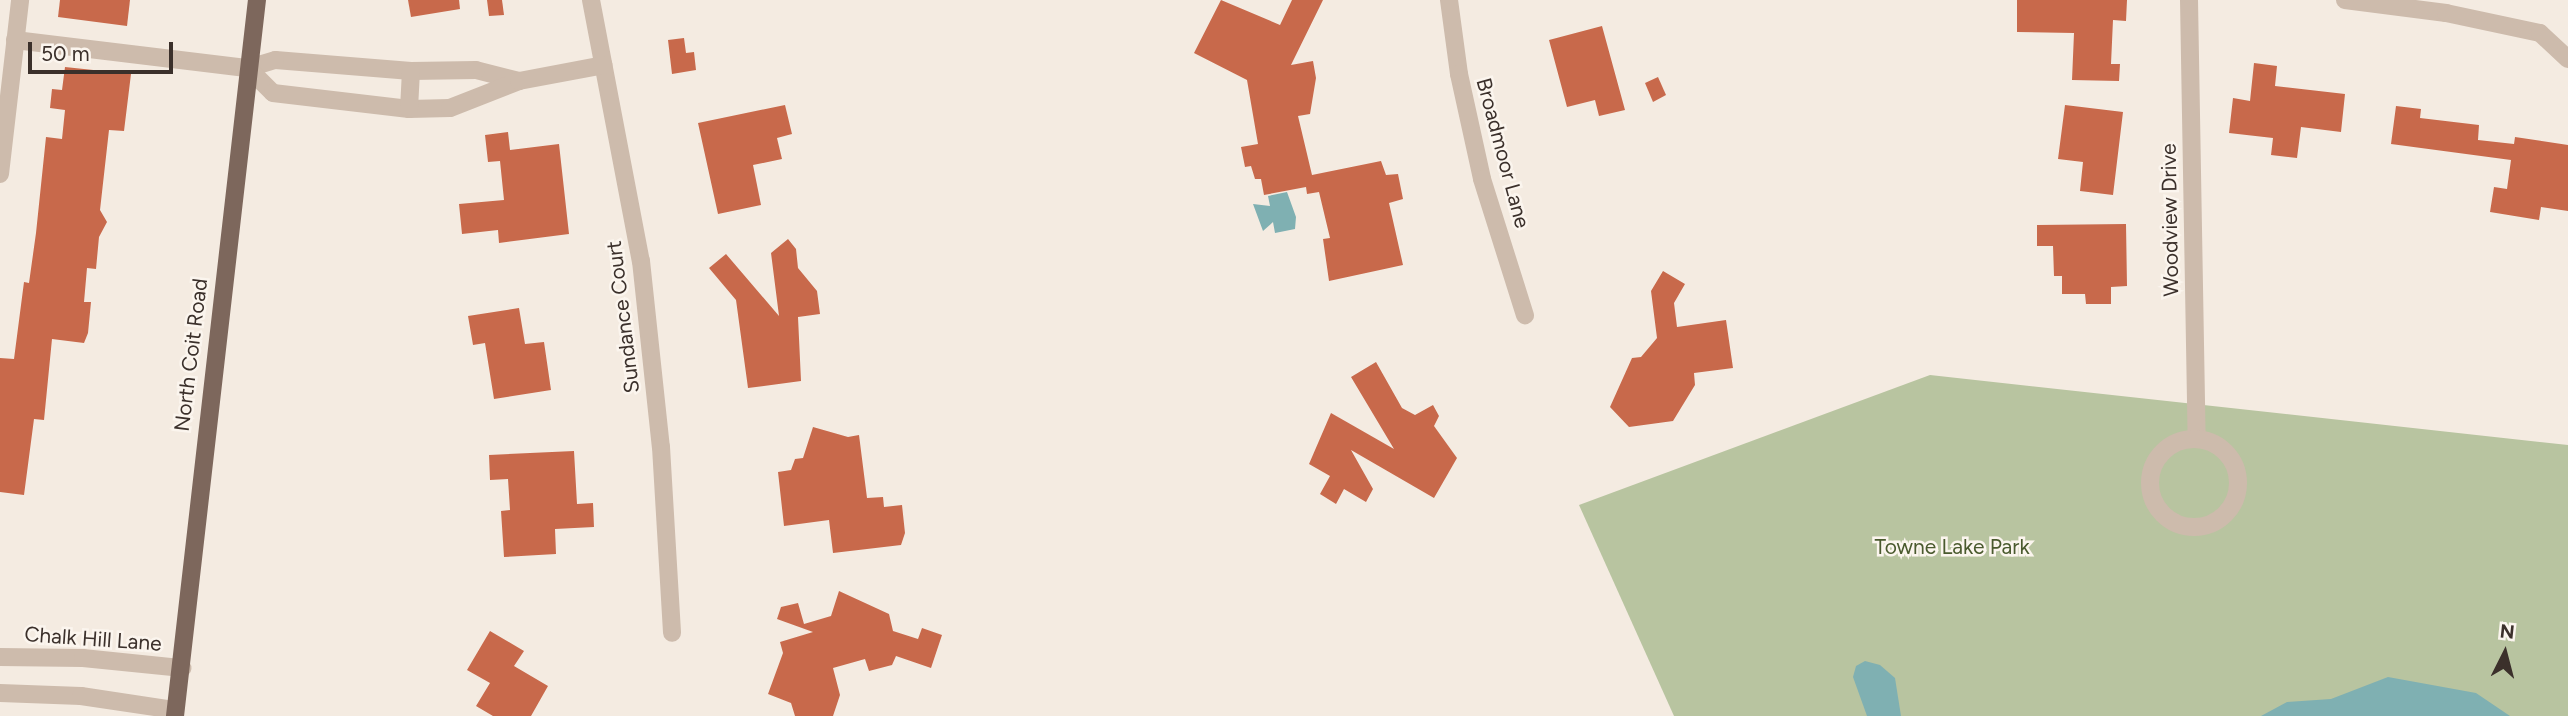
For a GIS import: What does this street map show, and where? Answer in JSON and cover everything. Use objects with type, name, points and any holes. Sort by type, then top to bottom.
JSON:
[{"type":"main road","name":"North Coit Road","points":[[175,713],[257,0]]},
{"type":"street","points":[[0,174],[20,0]]},
{"type":"street","name":"Sundance Court","points":[[592,0],[641,261],[661,447],[672,633]]},
{"type":"street","name":"Broadmoor Lane","points":[[1449,0],[1459,74],[1482,179],[1525,315]]},
{"type":"street","name":"Woodview Drive","points":[[2189,0],[2197,439]]},
{"type":"street","points":[[2345,0],[2446,13],[2540,33],[2568,59]]},
{"type":"street","points":[[15,40],[248,68],[275,60],[411,71],[476,70],[519,81]]},
{"type":"street","points":[[248,68],[273,93],[409,109],[450,108],[519,81],[604,65]]},
{"type":"street","points":[[409,109],[411,71]]},
{"type":"street","points":[[2197,439],[2225,451],[2238,480],[2227,512],[2211,524],[2192,527],[2173,522],[2159,510],[2150,492],[2150,476],[2166,448],[2197,439]]},
{"type":"street","name":"Chalk Hill Lane","points":[[0,657],[83,658],[182,668]]},
{"type":"street","points":[[0,693],[80,696],[175,713]]},
{"type":"green space","name":"Towne Lake Park","points":[[1930,375],[2568,445],[2568,716],[1674,716],[1579,505]]},
{"type":"water","points":[[1287,192],[1296,217],[1295,229],[1275,233],[1273,222],[1263,231],[1253,204],[1270,206],[1268,196]]},
{"type":"water","points":[[1865,661],[1880,665],[1895,678],[1901,716],[1867,716],[1853,677],[1856,666]]},
{"type":"water","points":[[2388,677],[2476,693],[2510,716],[2261,716],[2287,702],[2331,699]]},
{"type":"building","points":[[60,0],[130,0],[127,26],[58,17]]},
{"type":"building","points":[[408,0],[459,0],[460,9],[411,17]]},
{"type":"building","points":[[487,0],[502,0],[504,15],[489,16]]},
{"type":"building","points":[[1221,0],[1280,25],[1292,0],[1323,0],[1291,65],[1313,61],[1316,78],[1310,114],[1298,116],[1312,175],[1381,161],[1386,175],[1398,174],[1403,199],[1389,203],[1403,265],[1329,281],[1323,239],[1330,238],[1319,192],[1307,194],[1306,187],[1264,195],[1261,179],[1255,179],[1251,166],[1245,167],[1241,147],[1258,144],[1247,80],[1194,53]]},
{"type":"building","points":[[2017,0],[2127,0],[2126,21],[2113,20],[2111,64],[2120,64],[2119,81],[2072,80],[2074,33],[2017,32]]},
{"type":"building","points":[[1602,26],[1625,110],[1599,116],[1595,100],[1567,107],[1549,40]]},
{"type":"building","points":[[684,38],[686,53],[694,52],[696,70],[672,74],[668,40]]},
{"type":"building","points":[[2254,63],[2277,66],[2275,86],[2345,94],[2341,132],[2301,127],[2297,158],[2271,155],[2273,138],[2229,133],[2233,98],[2250,101]]},
{"type":"building","points":[[65,67],[131,74],[124,131],[109,130],[100,210],[107,222],[99,237],[96,269],[87,268],[84,302],[91,302],[88,333],[84,343],[52,339],[44,420],[34,419],[24,495],[0,492],[0,358],[14,359],[24,282],[29,283],[46,137],[62,139],[65,110],[50,108],[52,89],[62,90]]},
{"type":"building","points":[[1658,77],[1666,95],[1653,102],[1645,83]]},
{"type":"building","points":[[785,105],[792,134],[777,138],[782,159],[753,165],[761,205],[718,214],[698,123]]},
{"type":"building","points":[[2065,105],[2123,112],[2113,195],[2080,191],[2083,162],[2058,159]]},
{"type":"building","points":[[2396,106],[2421,109],[2420,118],[2479,125],[2478,140],[2514,144],[2515,137],[2568,145],[2568,211],[2541,207],[2539,220],[2490,212],[2494,187],[2507,189],[2511,160],[2391,144]]},
{"type":"building","points":[[508,132],[510,150],[559,144],[569,234],[499,243],[498,230],[462,234],[459,204],[504,200],[500,161],[488,162],[485,135]]},
{"type":"building","points":[[2126,224],[2127,286],[2111,287],[2111,304],[2086,304],[2085,294],[2062,294],[2062,276],[2054,276],[2053,246],[2037,246],[2037,225]]},
{"type":"building","points":[[788,239],[796,249],[798,268],[817,291],[820,314],[798,317],[801,381],[748,388],[736,300],[709,268],[726,254],[779,316],[771,253]]},
{"type":"building","points":[[1663,271],[1685,284],[1674,303],[1677,327],[1726,320],[1733,368],[1694,373],[1695,385],[1673,421],[1629,427],[1610,407],[1632,358],[1641,357],[1657,338],[1651,291]]},
{"type":"building","points":[[519,308],[525,344],[544,342],[551,390],[494,399],[485,343],[473,345],[468,316]]},
{"type":"building","points":[[1376,362],[1402,408],[1415,415],[1433,405],[1439,416],[1434,426],[1457,458],[1434,498],[1351,450],[1373,489],[1366,502],[1344,489],[1336,504],[1320,494],[1330,476],[1309,464],[1331,413],[1394,449],[1351,377]]},
{"type":"building","points":[[813,427],[848,437],[859,435],[867,498],[883,497],[884,507],[902,505],[905,533],[901,545],[833,553],[829,520],[784,526],[778,472],[791,470],[795,459],[803,458]]},
{"type":"building","points":[[574,451],[577,504],[593,503],[594,527],[555,529],[556,554],[504,557],[501,511],[510,510],[508,479],[490,480],[489,455]]},
{"type":"building","points":[[839,591],[889,614],[893,631],[918,639],[922,628],[942,635],[931,668],[896,656],[892,665],[869,671],[865,659],[833,668],[840,695],[833,716],[795,716],[791,703],[768,694],[783,653],[780,642],[813,632],[777,619],[781,607],[798,603],[804,624],[831,616]]},
{"type":"building","points":[[490,631],[524,651],[514,666],[548,686],[531,716],[493,716],[476,706],[490,683],[467,670]]}]
